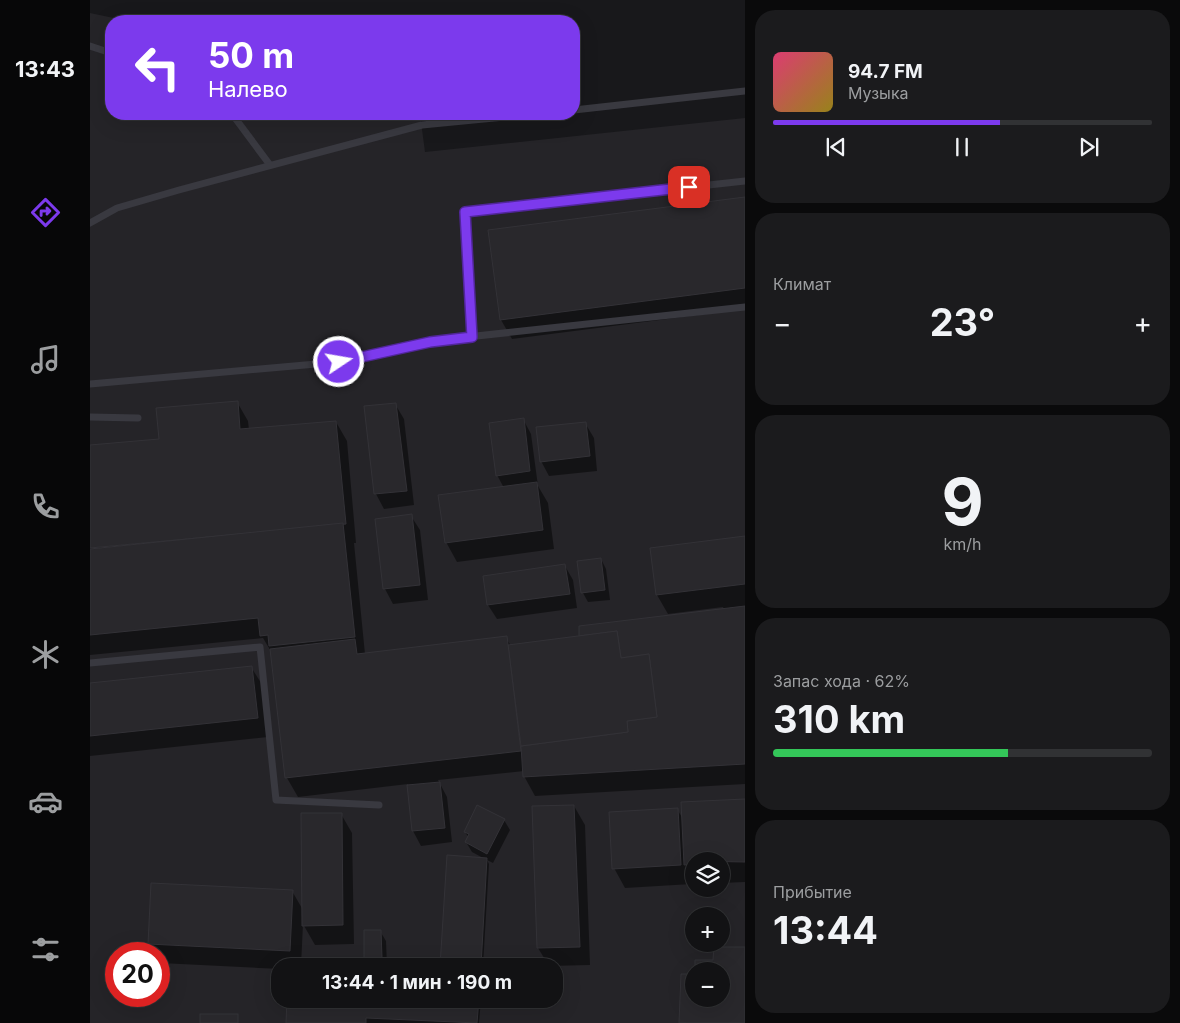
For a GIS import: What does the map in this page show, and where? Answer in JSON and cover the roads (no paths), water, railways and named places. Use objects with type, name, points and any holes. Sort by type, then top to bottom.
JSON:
[{"type":"lane","points":[[90,46],[105,51]]},
{"type":"lane","points":[[580,109],[745,91]]},
{"type":"lane","points":[[237,120],[270,164]]},
{"type":"lane","points":[[90,223],[117,208],[270,164],[422,124],[468,120]]},
{"type":"lane","points":[[472,337],[465,212],[745,181]]},
{"type":"lane","points":[[90,384],[339,362],[430,342],[745,307]]},
{"type":"lane","points":[[90,417],[138,418]]},
{"type":"lane","points":[[90,663],[260,647],[276,800],[379,805]]}]
